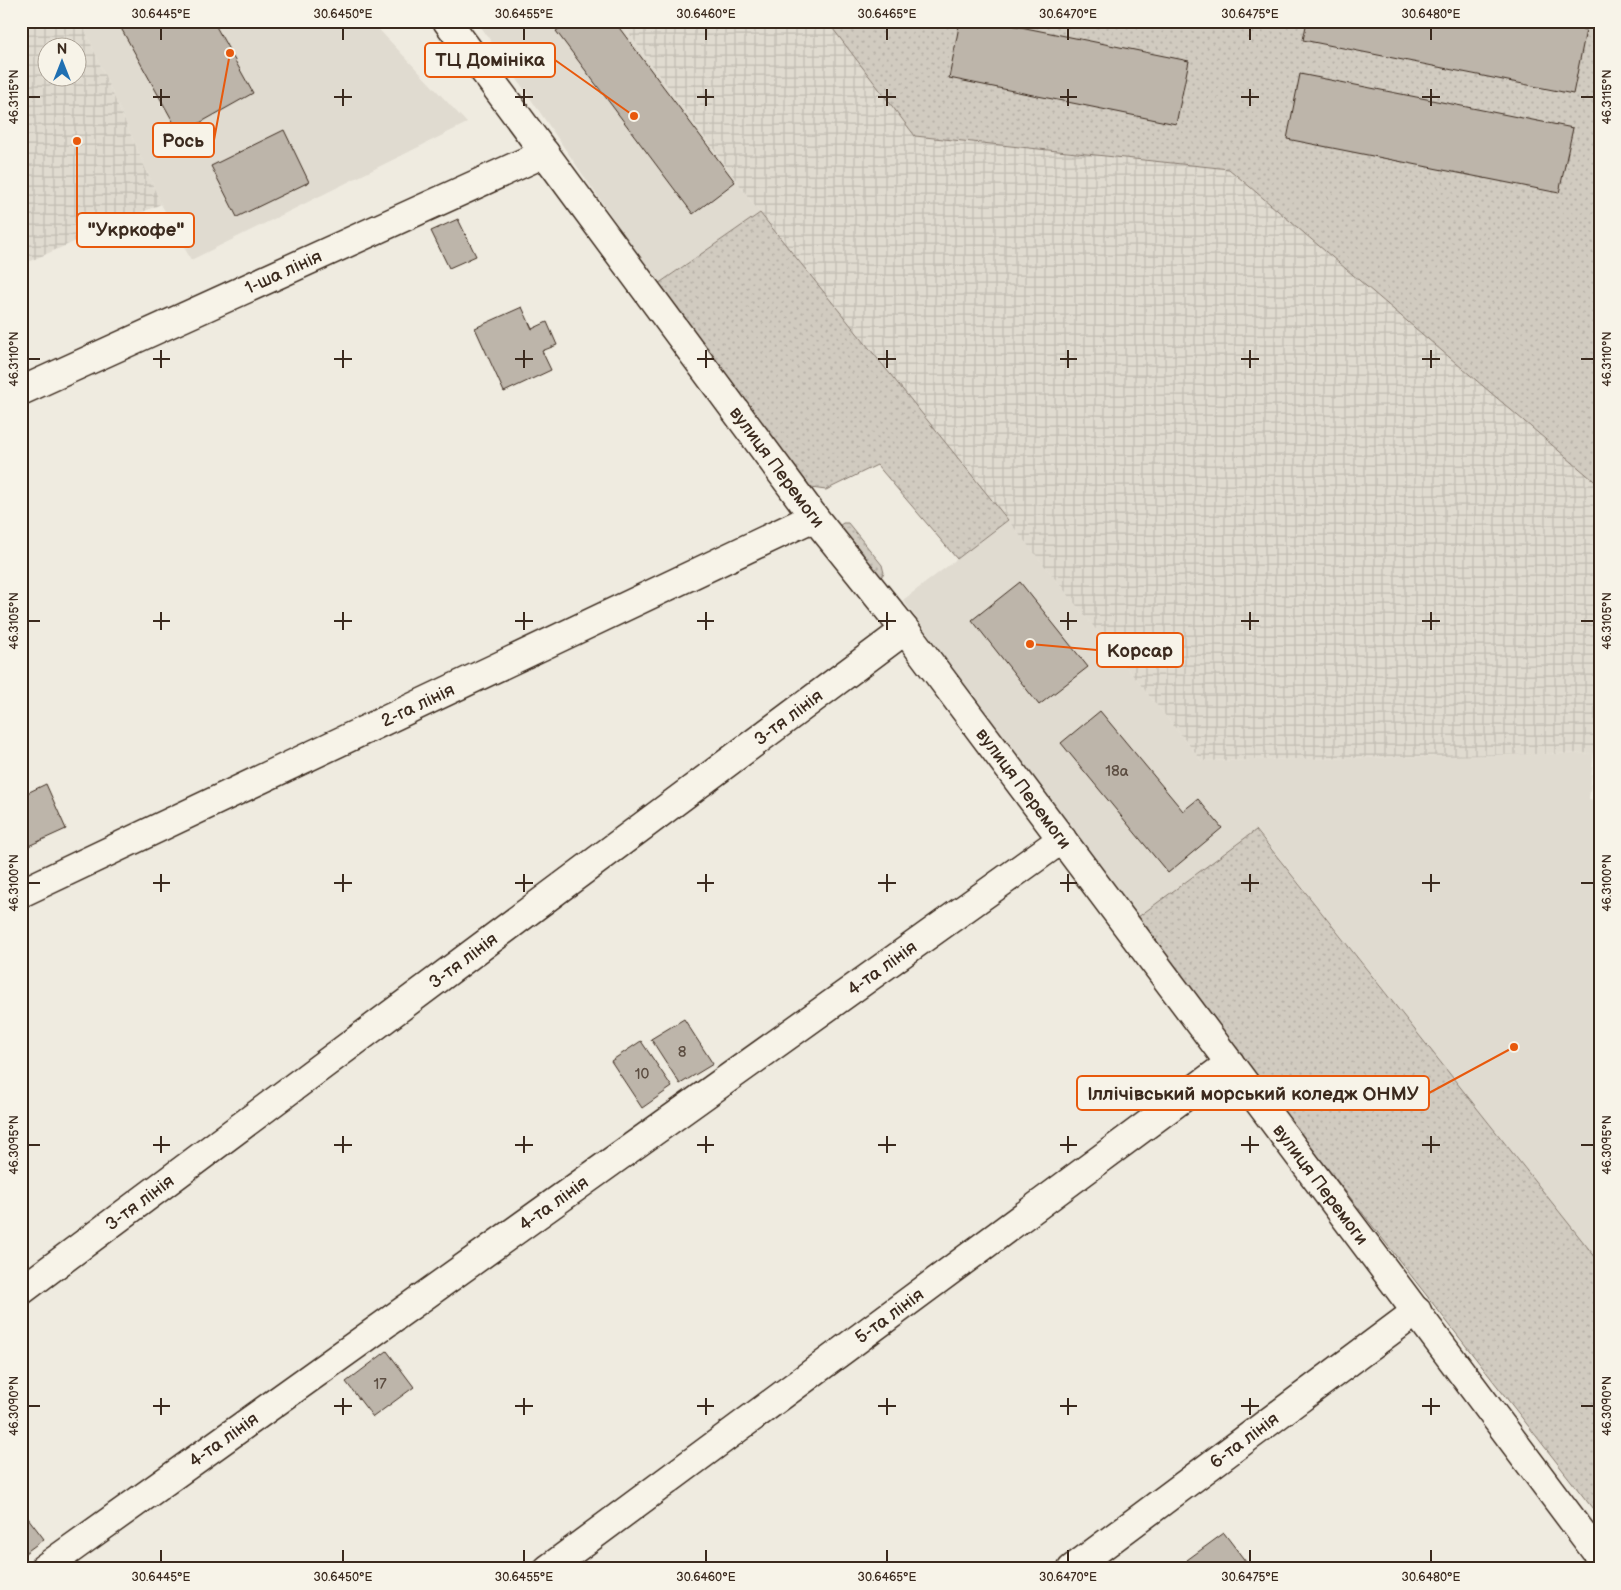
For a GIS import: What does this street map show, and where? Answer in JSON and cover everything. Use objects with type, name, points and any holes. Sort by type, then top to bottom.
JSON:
[{"type":"street","name":"вулиця Перемоги","points":[[447,21],[814,517],[905,630],[1600,1557]]},
{"type":"street","name":"1-ша лінія","points":[[21,391],[545,153]]},
{"type":"street","name":"2-га лінія","points":[[21,893],[814,517]]},
{"type":"street","name":"3-тя лінія","points":[[21,1291],[905,630]]},
{"type":"street","name":"4-та лінія","points":[[43,1569],[1062,839]]},
{"type":"street","name":"5-та лінія","points":[[548,1569],[1230,1063]]},
{"type":"street","name":"6-та лінія","points":[[1072,1569],[1417,1311]]},
{"type":"shaded area","points":[[21,21],[81,21],[161,204],[21,265]]},
{"type":"shaded area","points":[[81,21],[371,21],[467,123],[191,260],[161,204]]},
{"type":"shaded area","points":[[477,21],[620,21],[760,213],[658,284]]},
{"type":"shaded area","points":[[620,21],[827,21],[915,136],[1229,169],[1600,486],[1600,709],[1594,753],[1202,761],[760,213]]},
{"type":"shaded area","points":[[827,21],[1600,21],[1600,486],[1229,169],[915,136]]},
{"type":"shaded area","points":[[760,213],[1008,520],[957,559],[877,465],[826,490],[811,488],[658,284]]},
{"type":"shaded area","points":[[1008,520],[1202,761],[1594,753],[1589,800],[1600,802],[1600,1263],[1257,830],[1134,920],[903,600]]},
{"type":"shaded area","points":[[843,523],[848,523],[882,565],[884,573],[878,581],[836,528]]},
{"type":"shaded area","points":[[1256,830],[1600,1263],[1600,1518],[1134,920]]},
{"type":"building","points":[[117,21],[213,21],[253,93],[180,134]]},
{"type":"building","points":[[567,21],[614,21],[735,182],[693,214],[556,31],[568,23]]},
{"type":"building","points":[[960,21],[991,21],[1189,61],[1176,124],[949,78]]},
{"type":"building","points":[[1165,21],[1191,21],[1190,26]]},
{"type":"building","points":[[1307,21],[1540,21],[1586,30],[1573,94],[1303,40]]},
{"type":"building","points":[[1300,74],[1573,128],[1559,193],[1287,139]]},
{"type":"building","points":[[284,130],[309,182],[237,217],[211,166]]},
{"type":"building","points":[[458,219],[476,256],[449,268],[431,231]]},
{"type":"building","points":[[522,307],[532,329],[547,322],[557,345],[542,351],[551,370],[504,392],[475,328]]},
{"type":"building","points":[[1020,582],[1088,667],[1039,705],[972,620]]},
{"type":"building","points":[[1100,711],[1183,811],[1198,799],[1222,828],[1168,873],[1061,743]]},
{"type":"building","points":[[46,784],[66,829],[24,848],[21,843],[21,791],[23,795]]},
{"type":"building","points":[[684,1019],[713,1064],[680,1084],[651,1039]]},
{"type":"building","points":[[641,1041],[672,1087],[642,1108],[611,1061]]},
{"type":"building","points":[[387,1351],[414,1387],[373,1417],[346,1382]]},
{"type":"building","points":[[28,1518],[44,1539],[21,1556],[21,1523]]},
{"type":"building","points":[[1224,1533],[1246,1562],[1237,1569],[1193,1569],[1187,1560]]},
{"type":"place","name":"Рось","points":[[230,53]]},
{"type":"place","name":"ТЦ Домініка","points":[[634,116]]},
{"type":"place","name":"\"Укркофе\"","points":[[77,141]]},
{"type":"place","name":"Корсар","points":[[1030,644]]},
{"type":"place","name":"Іллічівський морський коледж ОНМУ","points":[[1514,1047]]}]
